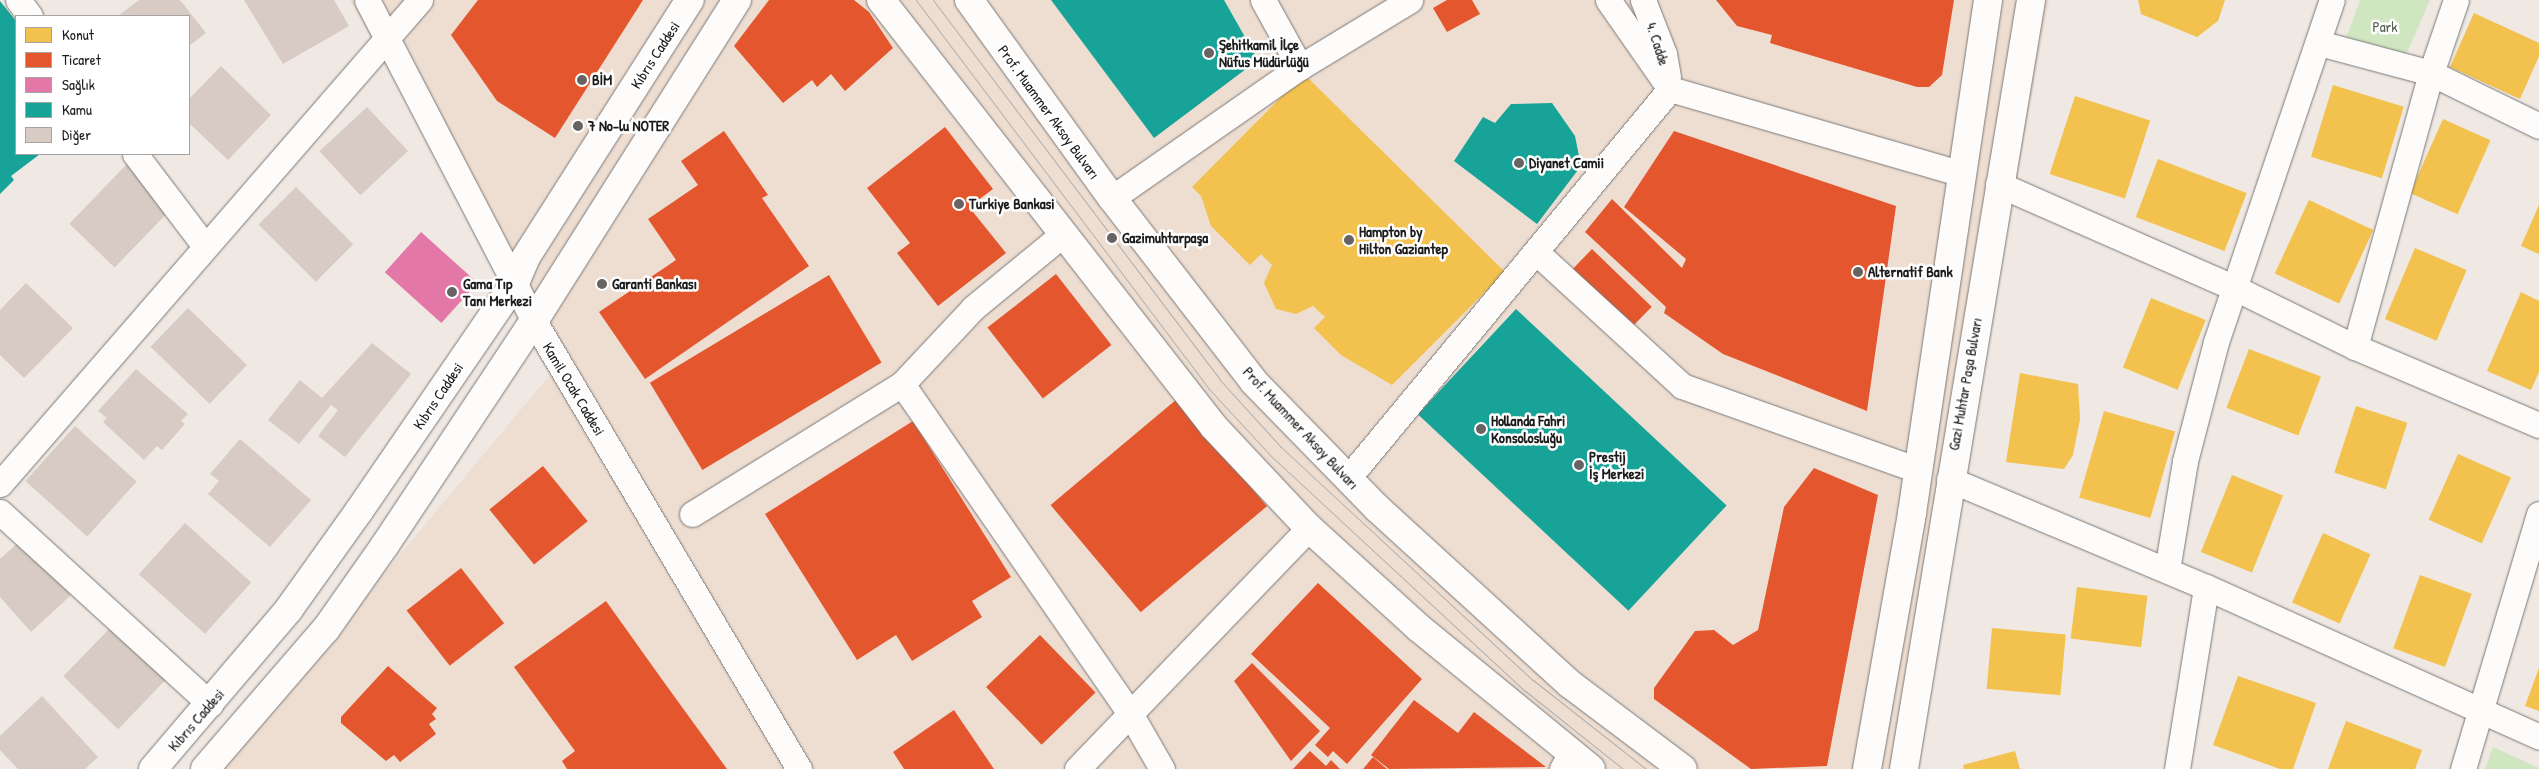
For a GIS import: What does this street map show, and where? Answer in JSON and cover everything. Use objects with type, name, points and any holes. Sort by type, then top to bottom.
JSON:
[{"type":"main road","name":"Kıbrıs Caddesi","points":[[153,769],[289,609],[515,283],[526,257],[690,0]]},
{"type":"main road","points":[[205,769],[326,629],[534,322],[737,0]]},
{"type":"main road","points":[[881,0],[1062,235],[1214,427],[1309,528],[1419,628],[1575,764]]},
{"type":"main road","name":"Prof. Muammer Aksoy Bulvarı","points":[[969,0],[1112,198],[1254,382],[1348,478],[1570,684],[1683,769]]},
{"type":"main road","points":[[1867,769],[1918,470],[1959,173],[1988,0]]},
{"type":"main road","name":"Gazi Muhtar Paşa Bulvarı","points":[[1904,769],[1949,479],[2031,0]]},
{"type":"street","points":[[18,0],[29,15]]},
{"type":"street","name":"Kamil Ocak Caddesi","points":[[367,0],[534,322],[799,769]]},
{"type":"street","points":[[0,484],[204,245],[385,37],[420,0]]},
{"type":"street","points":[[1263,0],[1300,67]]},
{"type":"street","points":[[1112,198],[1300,67],[1410,0]]},
{"type":"street","points":[[1608,0],[1670,89],[1959,173]]},
{"type":"street","name":"4. Cadde","points":[[1643,0],[1664,54],[1670,89]]},
{"type":"street","points":[[2167,570],[2185,460],[2216,342],[2237,289],[2332,0]]},
{"type":"street","points":[[2355,347],[2431,73],[2456,0]]},
{"type":"street","points":[[2319,43],[2431,73],[2539,126]]},
{"type":"street","points":[[1348,478],[1670,89]]},
{"type":"street","points":[[136,155],[204,245]]},
{"type":"street","points":[[1998,184],[2237,289],[2355,347],[2539,425]]},
{"type":"street","points":[[692,514],[902,384],[973,308],[1062,235]]},
{"type":"street","points":[[1536,253],[1682,386],[1918,470]]},
{"type":"street","points":[[902,384],[1131,715],[1162,769]]},
{"type":"street","points":[[1949,479],[2206,587],[2539,737]]},
{"type":"street","points":[[0,512],[210,704]]},
{"type":"street","points":[[2463,769],[2539,514]]},
{"type":"street","points":[[1077,769],[1309,528]]},
{"type":"street","points":[[2177,769],[2206,587]]},
{"type":"shaded area","points":[[350,0],[2049,0],[1911,769],[221,769],[554,370]]},
{"type":"green space","name":"Park","points":[[2360,0],[2430,0],[2402,64],[2345,41]]},
{"type":"green space","points":[[2493,747],[2539,768],[2539,769],[2485,769]]},
{"type":"building: Konut","points":[[2138,0],[2225,0],[2218,21],[2197,37],[2141,14]]},
{"type":"building: Konut","points":[[2474,13],[2539,43],[2539,56],[2520,99],[2450,67]]},
{"type":"building: Konut","name":"Hampton by Hilton Gaziantep","points":[[1304,74],[1505,272],[1392,385],[1341,355],[1314,328],[1325,317],[1313,306],[1296,314],[1276,309],[1264,283],[1272,265],[1261,254],[1250,265],[1211,226],[1201,196],[1192,187]]},
{"type":"building: Konut","points":[[2333,85],[2404,107],[2382,178],[2311,157]]},
{"type":"building: Konut","points":[[2075,96],[2150,120],[2125,198],[2050,174]]},
{"type":"building: Konut","points":[[2443,119],[2491,140],[2458,214],[2410,193]]},
{"type":"building: Konut","points":[[2158,159],[2247,193],[2224,251],[2136,217]]},
{"type":"building: Konut","points":[[2309,200],[2373,230],[2339,303],[2275,273]]},
{"type":"building: Konut","points":[[2539,205],[2539,254],[2521,246]]},
{"type":"building: Konut","points":[[2415,248],[2467,270],[2436,341],[2385,319]]},
{"type":"building: Konut","points":[[2521,292],[2539,301],[2539,372],[2531,390],[2487,371]]},
{"type":"building: Konut","points":[[2151,298],[2206,320],[2178,390],[2123,368]]},
{"type":"building: Konut","points":[[2249,349],[2321,377],[2298,435],[2226,408]]},
{"type":"building: Konut","points":[[2020,373],[2078,384],[2080,419],[2073,455],[2064,469],[2006,462]]},
{"type":"building: Konut","points":[[2356,406],[2407,423],[2386,489],[2334,473]]},
{"type":"building: Konut","points":[[2104,411],[2175,431],[2150,518],[2079,498]]},
{"type":"building: Konut","points":[[2458,454],[2511,478],[2482,543],[2429,520]]},
{"type":"building: Konut","points":[[2232,475],[2283,496],[2252,573],[2201,552]]},
{"type":"building: Konut","points":[[2323,533],[2371,554],[2340,624],[2292,602]]},
{"type":"building: Konut","points":[[2420,575],[2472,594],[2445,667],[2393,648]]},
{"type":"building: Konut","points":[[2077,587],[2147,596],[2141,647],[2071,639]]},
{"type":"building: Konut","points":[[1992,628],[2066,634],[2060,695],[1987,689]]},
{"type":"building: Konut","points":[[2539,668],[2539,711],[2525,706]]},
{"type":"building: Konut","points":[[2238,676],[2316,703],[2293,769],[2280,769],[2213,745]]},
{"type":"building: Konut","points":[[2346,721],[2422,750],[2415,769],[2328,769]]},
{"type":"building: Konut","points":[[2015,751],[2020,769],[1964,769],[1963,765]]},
{"type":"building: Ticaret","points":[[478,0],[643,0],[555,138],[497,101],[451,35]]},
{"type":"building: Ticaret","points":[[769,0],[854,0],[869,12],[893,48],[845,91],[831,74],[817,87],[812,80],[783,103],[734,46]]},
{"type":"building: Ticaret","points":[[1447,0],[1472,0],[1480,14],[1447,32],[1433,8]]},
{"type":"building: Ticaret","points":[[1716,0],[1954,0],[1942,75],[1929,87],[1917,87],[1770,43],[1772,35],[1737,26]]},
{"type":"building: Ticaret","points":[[945,127],[993,189],[969,207],[1006,253],[938,306],[897,253],[910,243],[867,188]]},
{"type":"building: Ticaret","points":[[724,131],[768,195],[762,198],[809,266],[645,379],[599,312],[676,260],[648,219],[698,185],[681,161]]},
{"type":"building: Ticaret","points":[[1674,131],[1896,206],[1867,411],[1723,354],[1664,313],[1666,307],[1585,232],[1612,199],[1682,268],[1686,259],[1624,207]]},
{"type":"building: Ticaret","points":[[1592,249],[1652,307],[1627,332],[1568,274]]},
{"type":"building: Ticaret","points":[[1056,274],[1111,345],[1043,398],[987,328]]},
{"type":"building: Ticaret","points":[[829,275],[882,362],[702,470],[650,383]]},
{"type":"building: Ticaret","points":[[1177,399],[1267,506],[1141,612],[1051,505]]},
{"type":"building: Ticaret","points":[[913,421],[1011,577],[972,601],[982,617],[912,661],[896,635],[857,660],[765,514]]},
{"type":"building: Ticaret","points":[[543,466],[588,521],[534,565],[489,509]]},
{"type":"building: Ticaret","points":[[1814,468],[1878,495],[1827,766],[1751,769],[1654,699],[1654,688],[1695,631],[1714,630],[1733,645],[1758,630],[1784,507]]},
{"type":"building: Ticaret","points":[[461,568],[504,623],[450,666],[407,610]]},
{"type":"building: Ticaret","points":[[1318,583],[1422,679],[1347,764],[1333,751],[1328,757],[1315,745],[1330,728],[1251,654]]},
{"type":"building: Ticaret","points":[[606,601],[727,769],[567,769],[562,761],[575,751],[514,667]]},
{"type":"building: Ticaret","points":[[1040,635],[1096,693],[1042,745],[986,687]]},
{"type":"building: Ticaret","points":[[1252,663],[1320,731],[1291,761],[1234,681]]},
{"type":"building: Ticaret","points":[[388,666],[437,708],[432,714],[436,719],[429,724],[436,734],[400,762],[394,755],[386,761],[341,723],[341,717]]},
{"type":"building: Ticaret","points":[[1414,700],[1458,733],[1474,712],[1546,767],[1389,769],[1371,755]]},
{"type":"building: Ticaret","points":[[954,710],[994,769],[904,769],[893,752]]},
{"type":"building: Ticaret","points":[[1310,751],[1326,766],[1331,760],[1340,769],[1293,769]]},
{"type":"building: Ticaret","points":[[1373,757],[1387,769],[1363,769]]},
{"type":"building: Sağlık","points":[[421,232],[477,283],[441,323],[385,272]]},
{"type":"building: Kamu","points":[[1051,0],[1224,0],[1258,60],[1154,138]]},
{"type":"building: Kamu","points":[[0,1],[15,20],[15,155],[39,155],[11,176],[14,180],[0,194]]},
{"type":"building: Kamu","name":"Diyanet Camii","points":[[1552,103],[1575,136],[1581,166],[1537,224],[1454,161],[1483,117],[1495,123],[1511,104]]},
{"type":"building: Kamu","name":"Prestij İş Merkezi","points":[[1516,309],[1727,505],[1628,611],[1418,414]]},
{"type":"building: Diğer","points":[[139,0],[180,0],[206,33],[190,45],[190,15],[119,15]]},
{"type":"building: Diğer","points":[[244,0],[334,0],[349,26],[283,64]]},
{"type":"building: Diğer","points":[[221,66],[271,115],[228,160],[190,124],[190,98]]},
{"type":"building: Diğer","points":[[367,107],[408,151],[360,195],[319,151]]},
{"type":"building: Diğer","points":[[127,164],[172,208],[115,267],[69,224]]},
{"type":"building: Diğer","points":[[296,187],[353,244],[316,282],[259,224]]},
{"type":"building: Diğer","points":[[26,283],[73,328],[24,378],[0,355],[0,310]]},
{"type":"building: Diğer","points":[[188,308],[247,365],[209,404],[150,347]]},
{"type":"building: Diğer","points":[[372,343],[411,374],[345,457],[318,436],[338,410],[331,405],[299,444],[268,420],[300,380],[322,398]]},
{"type":"building: Diğer","points":[[136,369],[188,414],[181,421],[185,424],[162,450],[157,446],[144,460],[103,422],[107,418],[98,411]]},
{"type":"building: Diğer","points":[[75,426],[137,482],[87,537],[25,481]]},
{"type":"building: Diğer","points":[[240,439],[311,500],[270,547],[208,494],[219,481],[210,474]]},
{"type":"building: Diğer","points":[[185,523],[251,583],[205,634],[139,574]]},
{"type":"building: Diğer","points":[[21,540],[71,595],[31,632],[0,597],[0,559]]},
{"type":"building: Diğer","points":[[112,626],[167,679],[118,729],[63,676]]},
{"type":"building: Diğer","points":[[42,696],[98,757],[85,769],[18,769],[0,750],[0,736]]},
{"type":"tram line","points":[[916,0],[1209,389],[1271,456],[1524,690],[1623,769]]},
{"type":"tram line","points":[[933,0],[1220,380],[1281,447],[1533,680],[1646,769]]},
{"type":"place","name":"Şehitkamil İlçe Nüfus Müdürlüğü","points":[[1209,53]]},
{"type":"place","name":"BİM","points":[[582,80]]},
{"type":"place","name":"7 No-lu NOTER","points":[[578,126]]},
{"type":"place","name":"Diyanet Camii","points":[[1519,163]]},
{"type":"place","name":"Turkiye Bankasi","points":[[959,204]]},
{"type":"place","name":"Gazimuhtarpaşa","points":[[1112,238]]},
{"type":"place","name":"Hampton by Hilton Gaziantep","points":[[1349,240]]},
{"type":"place","name":"Alternatif Bank","points":[[1858,272]]},
{"type":"place","name":"Garanti Bankası","points":[[602,284]]},
{"type":"place","name":"Gama Tıp Tanı Merkezi","points":[[452,292]]},
{"type":"place","name":"Hollanda Fahri Konsolosluğu","points":[[1481,429]]},
{"type":"place","name":"Prestij İş Merkezi","points":[[1579,465]]}]
